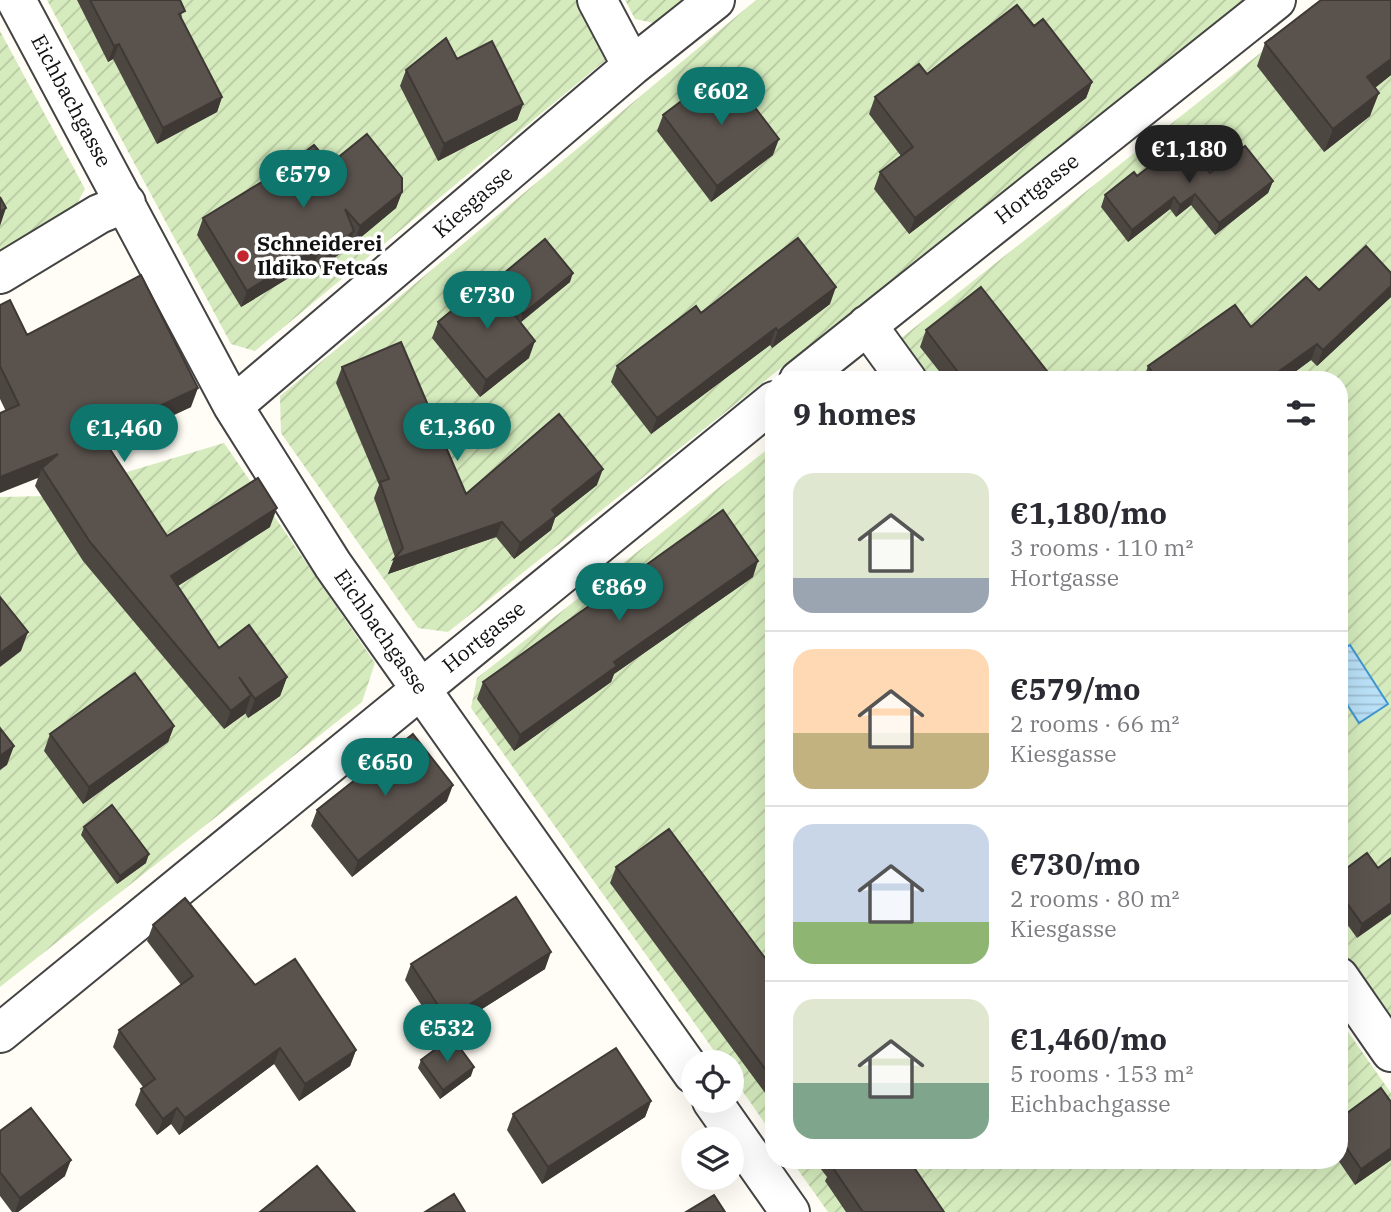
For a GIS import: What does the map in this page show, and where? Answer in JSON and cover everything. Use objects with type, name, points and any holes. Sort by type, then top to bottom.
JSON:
[{"type":"street","name":"Eichbachgasse","points":[[16,0],[233,406],[333,565],[681,1057]]},
{"type":"street","points":[[597,0],[632,66]]},
{"type":"street","name":"Kiesgasse","points":[[233,406],[632,66],[715,0]]},
{"type":"street","name":"Hortgasse","points":[[810,371],[1276,0]]},
{"type":"street","points":[[0,274],[99,214],[126,203]]},
{"type":"street","points":[[867,325],[900,371]]},
{"type":"street","name":"Hortgasse","points":[[0,1033],[765,408]]},
{"type":"street","points":[[1348,990],[1391,1052]]},
{"type":"street","points":[[720,1113],[790,1212]]},
{"type":"green space","points":[[47,0],[577,0],[608,58],[255,351],[231,344]]},
{"type":"green space","points":[[625,0],[688,0],[659,24],[635,19]]},
{"type":"green space","points":[[756,0],[1245,0],[777,371],[765,371],[765,381],[448,632],[418,628],[281,433],[280,396]]},
{"type":"green space","points":[[1327,0],[1391,0],[1391,1019],[1348,958],[1348,371],[916,371],[895,343]]},
{"type":"green space","points":[[0,31],[85,189],[74,209],[0,252]]},
{"type":"green space","points":[[224,443],[375,663],[362,702],[0,987],[0,497],[47,496]]},
{"type":"green space","points":[[765,451],[765,1123],[744,1093],[744,1050],[713,1050],[471,708],[477,678]]},
{"type":"green space","points":[[1348,1032],[1391,1093],[1391,1212],[828,1212],[797,1169],[1348,1169]]},
{"type":"water","points":[[1350,645],[1388,704],[1359,723],[1348,706]]},
{"type":"building","points":[[90,0],[180,0],[185,11],[179,14],[222,97],[163,128],[119,44],[114,46]]},
{"type":"building","points":[[1321,0],[1391,0],[1391,59],[1367,77],[1379,93],[1333,129],[1265,43]]},
{"type":"building","points":[[1017,5],[1034,26],[1043,19],[1092,82],[915,218],[880,172],[913,147],[875,97],[919,64],[927,74]]},
{"type":"building","points":[[446,38],[457,59],[492,41],[523,104],[444,144],[406,70]]},
{"type":"building","points":[[725,68],[779,139],[717,186],[663,115]]},
{"type":"building","points":[[367,134],[402,178],[402,192],[360,226],[345,209],[354,231],[327,253],[321,245],[247,291],[203,218],[283,169],[314,145],[330,164]]},
{"type":"building","points":[[1184,140],[1210,173],[1245,146],[1273,181],[1219,223],[1195,194],[1180,205],[1174,197],[1132,230],[1105,195],[1134,172],[1137,176]]},
{"type":"building","points":[[0,197],[6,208],[0,212]]},
{"type":"building","points":[[798,238],[836,287],[778,331],[776,328],[657,418],[617,366],[696,306],[701,313]]},
{"type":"building","points":[[545,239],[573,273],[523,314],[503,274]]},
{"type":"building","points":[[1366,246],[1391,273],[1391,286],[1323,350],[1317,344],[1280,371],[1152,371],[1148,366],[1235,305],[1251,327],[1306,277],[1319,290]]},
{"type":"building","points":[[141,275],[198,388],[100,434],[167,536],[258,478],[277,508],[171,576],[219,648],[249,625],[287,677],[255,699],[239,677],[251,695],[231,711],[90,542],[42,468],[58,454],[0,477],[0,413],[19,405],[0,366],[0,305],[10,300],[27,335]]},
{"type":"building","points":[[488,281],[535,341],[486,380],[438,322]]},
{"type":"building","points":[[981,287],[1047,371],[957,371],[926,330]]},
{"type":"building","points":[[401,342],[466,494],[559,414],[603,469],[552,510],[556,515],[520,543],[502,522],[394,559],[403,548],[380,482],[389,479],[342,367]]},
{"type":"building","points":[[723,510],[758,561],[614,662],[617,666],[520,735],[483,682]]},
{"type":"building","points":[[0,597],[28,632],[0,653]]},
{"type":"building","points":[[135,673],[174,726],[89,787],[50,734]]},
{"type":"building","points":[[0,728],[14,746],[0,756]]},
{"type":"building","points":[[413,734],[453,785],[358,861],[317,810]]},
{"type":"building","points":[[112,805],[149,854],[120,876],[84,827]]},
{"type":"building","points":[[669,829],[765,958],[765,1069],[616,867]]},
{"type":"building","points":[[1367,853],[1378,868],[1391,858],[1391,903],[1362,924],[1348,905],[1348,867]]},
{"type":"building","points":[[516,897],[551,952],[447,1019],[411,964]]},
{"type":"building","points":[[185,898],[255,985],[295,959],[356,1050],[305,1084],[280,1048],[185,1118],[177,1108],[163,1119],[141,1089],[155,1079],[119,1030],[193,976],[153,925]]},
{"type":"building","points":[[452,1037],[474,1067],[443,1090],[421,1060]]},
{"type":"building","points":[[616,1048],[651,1101],[548,1167],[513,1114]]},
{"type":"building","points":[[1381,1088],[1391,1102],[1391,1148],[1361,1169],[1348,1150],[1348,1112]]},
{"type":"building","points":[[31,1108],[71,1160],[20,1198],[0,1172],[0,1131]]},
{"type":"building","points":[[317,1166],[355,1212],[260,1212]]},
{"type":"building","points":[[834,1169],[915,1169],[944,1212],[863,1212]]},
{"type":"building","points":[[454,1194],[465,1212],[425,1212]]},
{"type":"building","points":[[714,1195],[725,1212],[686,1212]]},
{"type":"place","name":"Schneiderei Ildiko Fetcas","points":[[243,256]]}]
